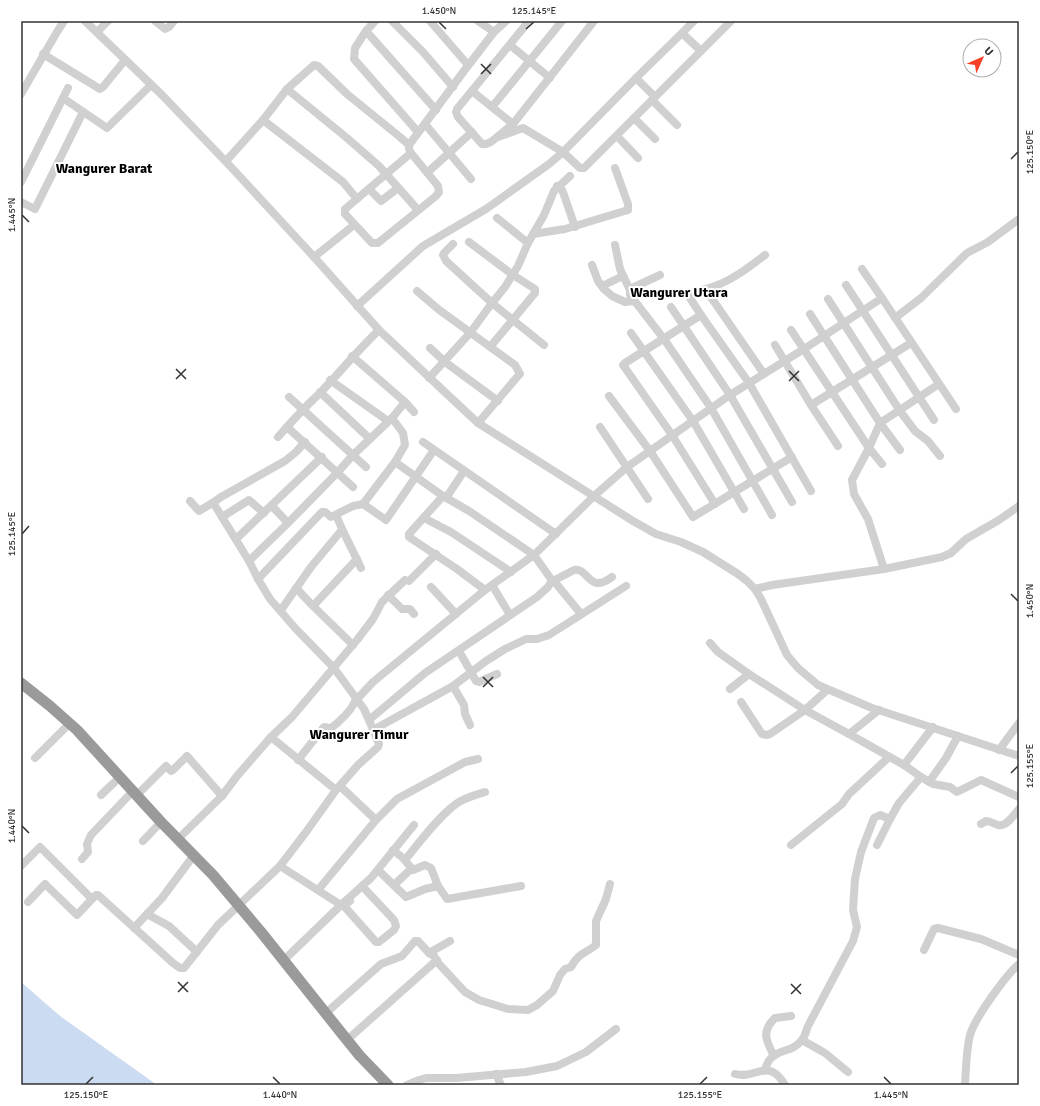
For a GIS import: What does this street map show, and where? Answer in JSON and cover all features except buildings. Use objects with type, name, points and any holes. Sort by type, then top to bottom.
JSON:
[{"type":"highway","points":[[21,683],[70,723],[161,822],[194,855],[239,905],[360,1056],[388,1085]]},
{"type":"street","points":[[21,94],[43,54],[64,21]]},
{"type":"street","points":[[85,21],[151,84],[226,161],[379,330],[478,423],[633,521],[656,534],[681,542],[709,555],[738,574],[755,589],[768,610],[784,649],[792,662],[806,676],[818,685],[827,690],[879,710],[1019,756]]},
{"type":"street","points":[[96,32],[108,21]]},
{"type":"street","points":[[155,21],[165,29],[174,21]]},
{"type":"street","points":[[375,21],[356,44],[354,59],[418,132]]},
{"type":"street","points":[[430,21],[468,65]]},
{"type":"street","points":[[478,21],[494,32]]},
{"type":"street","points":[[226,161],[263,120],[287,89],[313,65],[316,65],[347,94],[400,137],[410,149],[436,182],[439,192],[436,196],[376,244],[372,243],[354,225],[345,211],[346,208],[386,174],[410,149],[418,132],[436,110],[468,65],[494,32],[506,21]]},
{"type":"street","points":[[529,21],[457,109],[456,112],[458,117],[482,144],[488,144],[513,124],[594,21]]},
{"type":"street","points":[[492,107],[562,21]]},
{"type":"street","points":[[357,306],[423,246],[486,209],[549,164],[563,152],[694,21]]},
{"type":"street","points":[[498,137],[523,128],[563,152],[580,168],[584,168],[731,21]]},
{"type":"street","points":[[395,22],[453,87]]},
{"type":"street","points":[[366,31],[436,110]]},
{"type":"street","points":[[682,33],[701,51]]},
{"type":"street","points":[[510,45],[550,78]]},
{"type":"street","points":[[43,54],[100,89],[126,60]]},
{"type":"street","points":[[636,78],[677,125]]},
{"type":"street","points":[[63,98],[107,128],[151,84]]},
{"type":"street","points":[[21,182],[68,88]]},
{"type":"street","points":[[287,89],[347,138],[386,174],[418,210]]},
{"type":"street","points":[[472,91],[513,124]]},
{"type":"street","points":[[21,202],[35,209],[83,112]]},
{"type":"street","points":[[634,118],[655,139]]},
{"type":"street","points":[[263,120],[343,182],[357,199]]},
{"type":"street","points":[[425,124],[471,179]]},
{"type":"street","points":[[428,172],[472,132]]},
{"type":"street","points":[[617,136],[638,158]]},
{"type":"street","points":[[533,234],[575,227],[628,210],[628,204],[615,168]]},
{"type":"street","points":[[429,378],[470,333],[513,275],[557,186],[570,176]]},
{"type":"street","points":[[557,186],[562,190],[575,227]]},
{"type":"street","points":[[368,189],[381,201],[398,188]]},
{"type":"street","points":[[497,218],[528,243]]},
{"type":"street","points":[[895,318],[921,298],[967,253],[988,242],[1019,219]]},
{"type":"street","points":[[314,257],[354,225]]},
{"type":"street","points":[[469,242],[513,275],[534,287],[536,291],[514,320],[490,347]]},
{"type":"street","points":[[453,244],[444,253],[444,258],[464,278],[544,345]]},
{"type":"street","points":[[615,246],[617,262],[630,290],[630,295],[664,339],[711,408],[772,516]]},
{"type":"street","points":[[765,255],[735,277],[692,295],[690,298],[749,383],[811,491]]},
{"type":"street","points":[[592,265],[598,281],[612,296],[625,302],[634,301]]},
{"type":"street","points":[[862,269],[956,409]]},
{"type":"street","points":[[630,290],[660,275]]},
{"type":"street","points":[[602,286],[623,276]]},
{"type":"street","points":[[846,285],[864,310],[891,356],[934,420]]},
{"type":"street","points":[[706,290],[764,374]]},
{"type":"street","points":[[417,291],[438,309],[515,365],[520,374],[478,423]]},
{"type":"street","points":[[298,760],[324,728],[326,727],[330,729],[347,714],[356,697],[359,697],[374,682],[456,614],[534,555],[594,496],[627,467],[730,395],[825,336],[882,298]]},
{"type":"street","points":[[828,299],[915,432],[928,441],[940,456]]},
{"type":"street","points":[[671,307],[730,395],[792,502]]},
{"type":"street","points":[[810,314],[880,423],[900,450]]},
{"type":"street","points":[[701,315],[623,365],[672,435],[715,504]]},
{"type":"street","points":[[278,437],[352,356],[379,330]]},
{"type":"street","points":[[791,330],[869,448],[882,464]]},
{"type":"street","points":[[631,333],[693,421],[744,509]]},
{"type":"street","points":[[811,405],[911,343]]},
{"type":"street","points":[[775,345],[811,405],[838,446]]},
{"type":"street","points":[[430,348],[445,362],[498,401]]},
{"type":"street","points":[[352,356],[406,402],[414,412]]},
{"type":"street","points":[[258,579],[321,513],[325,512],[331,517],[352,506],[363,504],[395,462],[405,445],[403,433],[390,419],[330,380]]},
{"type":"street","points":[[884,569],[871,525],[854,494],[852,483],[854,476],[880,423],[920,398],[939,384]]},
{"type":"street","points":[[320,392],[370,439]]},
{"type":"street","points":[[609,396],[650,451],[691,516],[695,517],[792,457]]},
{"type":"street","points":[[289,397],[366,467]]},
{"type":"street","points":[[249,561],[288,524],[353,455],[406,402]]},
{"type":"street","points":[[287,426],[322,457],[352,487]]},
{"type":"street","points":[[600,427],[648,499]]},
{"type":"street","points":[[190,501],[199,511],[284,461],[296,452],[305,442]]},
{"type":"street","points":[[423,442],[556,534]]},
{"type":"street","points":[[363,504],[386,520],[434,450]]},
{"type":"street","points":[[236,539],[322,457]]},
{"type":"street","points":[[395,462],[444,497],[534,555],[553,582],[581,614]]},
{"type":"street","points":[[464,471],[444,497],[409,534],[409,537],[489,588],[510,615]]},
{"type":"street","points":[[222,517],[249,500],[264,513]]},
{"type":"street","points":[[28,902],[45,884],[77,915],[96,895],[98,895],[173,963],[180,968],[185,967],[218,925],[280,866],[338,788],[379,746],[370,720],[356,697],[334,668],[296,629],[270,599],[236,539],[215,507],[214,502]]},
{"type":"street","points":[[272,506],[288,524]]},
{"type":"street","points":[[755,589],[772,585],[884,569],[947,554],[966,539],[999,520],[1019,506]]},
{"type":"street","points":[[336,515],[361,568]]},
{"type":"street","points":[[424,518],[451,532],[511,572]]},
{"type":"street","points":[[281,610],[311,567],[342,529]]},
{"type":"street","points":[[178,838],[222,796],[237,776],[271,737],[292,717],[353,645],[372,620],[382,602],[388,595],[436,554]]},
{"type":"street","points":[[313,606],[357,559]]},
{"type":"street","points":[[370,720],[425,673],[537,597],[553,582],[577,569],[581,570],[589,579],[596,583],[603,583],[612,578]]},
{"type":"street","points":[[373,730],[453,686],[492,657],[520,641],[547,636],[626,586]]},
{"type":"street","points":[[431,587],[456,614]]},
{"type":"street","points":[[296,588],[353,645]]},
{"type":"street","points":[[388,595],[402,610],[410,609],[414,614]]},
{"type":"street","points":[[710,643],[718,652],[749,674],[805,710],[904,765],[933,784],[950,787],[957,792],[981,780],[1019,797]]},
{"type":"street","points":[[459,651],[477,682],[497,674]]},
{"type":"street","points":[[730,689],[749,674]]},
{"type":"street","points":[[453,686],[464,705],[465,714],[470,725]]},
{"type":"street","points":[[741,702],[762,734],[766,735],[770,734],[805,710],[827,690]]},
{"type":"street","points":[[389,704],[396,717]]},
{"type":"street","points":[[849,734],[879,710]]},
{"type":"street","points":[[35,758],[70,723]]},
{"type":"street","points":[[999,750],[1019,723]]},
{"type":"street","points":[[904,765],[933,727]]},
{"type":"street","points":[[877,845],[899,803],[925,780],[946,758],[958,736]]},
{"type":"street","points":[[271,737],[298,760],[338,788],[376,820]]},
{"type":"street","points":[[82,859],[88,852],[87,844],[91,835],[166,766],[171,771],[187,756],[222,796]]},
{"type":"street","points":[[791,845],[842,804],[849,794],[889,757]]},
{"type":"street","points":[[318,890],[376,820],[397,799],[466,762],[478,759]]},
{"type":"street","points":[[101,795],[120,777]]},
{"type":"street","points":[[405,860],[437,822],[455,804],[466,798],[485,792]]},
{"type":"street","points":[[981,824],[989,821],[999,825],[1004,824],[1019,809]]},
{"type":"street","points":[[766,1070],[767,1063],[774,1056],[780,1052],[795,1047],[802,1040],[857,931],[853,910],[855,879],[861,852],[874,818],[878,815],[890,819]]},
{"type":"street","points":[[143,841],[161,822]]},
{"type":"street","points":[[363,887],[396,924],[394,930],[379,942],[376,942],[344,906],[378,870],[414,825]]},
{"type":"street","points":[[21,866],[40,847],[92,899]]},
{"type":"street","points":[[393,850],[405,860],[411,869]]},
{"type":"street","points":[[134,928],[176,882],[184,867],[194,855]]},
{"type":"street","points":[[394,885],[411,869],[414,870],[425,865],[430,867],[438,886],[448,899],[520,886]]},
{"type":"street","points":[[280,866],[341,905]]},
{"type":"street","points":[[378,870],[406,897],[425,889],[438,886]]},
{"type":"street","points":[[326,1013],[381,964],[402,956],[415,941],[418,940],[465,992],[479,1000],[508,1009],[528,1010],[537,1005],[553,991],[560,975],[565,969],[571,967],[581,953],[596,946],[596,920],[606,898],[610,884]]},
{"type":"street","points":[[284,960],[341,905],[363,887]]},
{"type":"street","points":[[147,914],[169,926],[197,952]]},
{"type":"street","points":[[924,950],[934,929],[938,928],[981,939],[1019,955]]},
{"type":"street","points":[[429,953],[450,941]]},
{"type":"street","points":[[347,1040],[437,960]]},
{"type":"street","points":[[965,1085],[968,1044],[974,1025],[981,1012],[1009,974],[1019,964]]},
{"type":"street","points":[[774,1056],[766,1041],[766,1031],[768,1026],[775,1018],[790,1016]]},
{"type":"street","points":[[407,1085],[426,1078],[456,1078],[538,1070],[557,1066],[586,1052],[616,1029]]},
{"type":"street","points":[[802,1040],[825,1053],[848,1072]]},
{"type":"street","points":[[735,1074],[745,1074],[766,1070],[775,1073],[785,1085]]},
{"type":"street","points":[[496,1074],[500,1085]]},
{"type":"water","points":[[21,982],[60,1016],[157,1085],[21,1085]]},
{"type":"district","name":"Wangurer Barat","points":[[104,168]]},
{"type":"district","name":"Wangurer Utara","points":[[679,292]]},
{"type":"district","name":"Wangurer Timur","points":[[359,734]]}]
